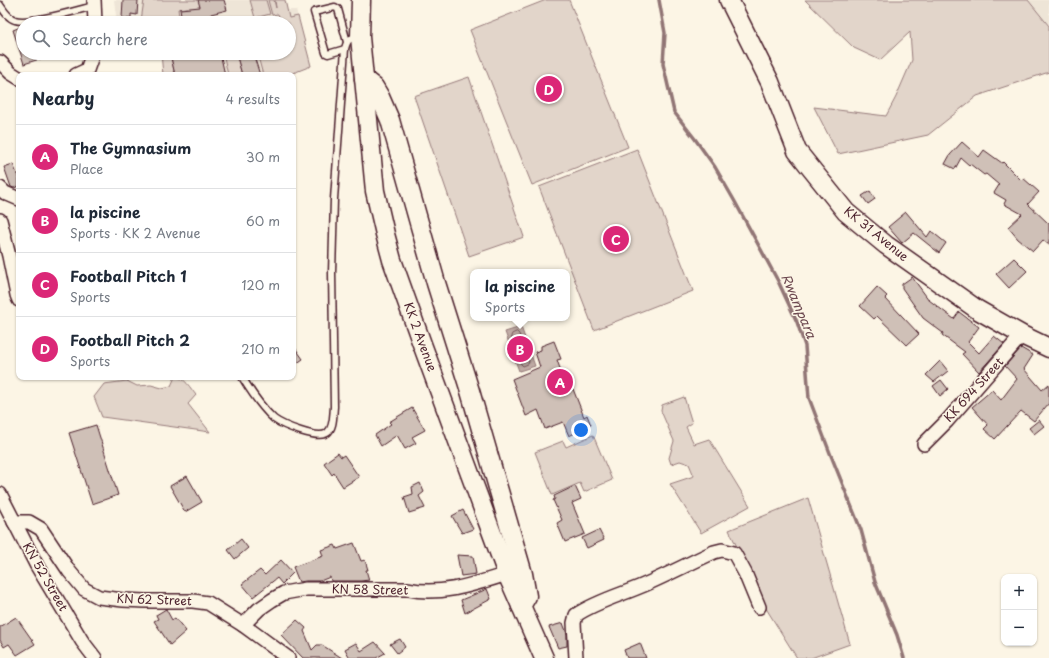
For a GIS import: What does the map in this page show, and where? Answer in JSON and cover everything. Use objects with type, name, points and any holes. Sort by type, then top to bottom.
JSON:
[{"type":"main road","name":"KK 2 Avenue","points":[[361,0],[353,39],[364,79],[375,191],[392,260],[507,574],[544,658]]},
{"type":"main road","name":"KK 31 Avenue","points":[[729,0],[770,82],[797,151],[846,212],[886,245],[972,306],[1022,335],[1049,348]]},
{"type":"main road","points":[[364,79],[374,87],[390,120],[436,283],[470,391],[523,574],[527,596],[521,606]]},
{"type":"street","points":[[94,3],[95,16]]},
{"type":"street","points":[[84,72],[90,60]]},
{"type":"street","points":[[0,62],[16,76]]},
{"type":"street","points":[[0,188],[5,193],[16,198]]},
{"type":"street","points":[[0,220],[16,290]]},
{"type":"street","name":"KK 694 Street","points":[[924,444],[947,421],[1022,335]]},
{"type":"street","name":"KN 52 Street","points":[[0,494],[37,566],[82,641],[94,658]]},
{"type":"street","name":"KN 62 Street","points":[[14,522],[29,522],[41,529],[69,571],[84,589],[100,597],[145,602],[193,601],[208,603],[243,625],[288,658]]},
{"type":"street","points":[[576,658],[574,623],[576,615],[586,608],[642,586],[714,552],[722,550],[734,553],[745,573],[759,607]]},
{"type":"street","name":"KN 58 Street","points":[[243,625],[259,609],[272,600],[284,594],[306,589],[446,590],[474,584],[507,574]]},
{"type":"lane","points":[[48,16],[94,3]]},
{"type":"lane","points":[[0,5],[8,17],[16,21]]},
{"type":"lane","points":[[244,380],[264,409],[276,420],[287,426],[314,435],[326,433],[331,428],[334,407],[332,273],[334,198],[345,49],[353,39],[338,9],[335,8],[314,12],[326,53],[328,54],[345,49]]},
{"type":"shaded area","points":[[114,0],[285,0],[288,10],[296,10],[311,66],[296,72],[163,72],[162,60],[296,60],[296,16],[116,16]]},
{"type":"shaded area","points":[[144,0],[200,0],[203,16],[189,16],[188,8],[178,9],[179,16],[142,16]]},
{"type":"shaded area","points":[[250,0],[266,0],[270,14],[254,16]]},
{"type":"shaded area","points":[[268,0],[274,0],[276,8],[275,0],[285,0],[289,16],[279,16],[278,14],[272,15]]},
{"type":"shaded area","points":[[546,0],[569,0],[628,147],[532,185],[470,30]]},
{"type":"shaded area","points":[[805,0],[1028,0],[1049,26],[1049,72],[977,96],[928,135],[838,154],[814,107],[886,116],[912,60],[910,32],[880,60],[854,48]]},
{"type":"shaded area","points":[[1028,0],[1049,0],[1049,26]]},
{"type":"shaded area","points":[[296,16],[298,16],[311,66],[296,72],[262,72],[259,60],[296,60]]},
{"type":"shaded area","points":[[162,60],[172,60],[174,72],[163,72]]},
{"type":"shaded area","points":[[225,60],[238,60],[241,72],[227,72]]},
{"type":"shaded area","points":[[469,77],[524,237],[469,256],[414,96]]},
{"type":"shaded area","points":[[637,149],[693,291],[594,330],[539,187]]},
{"type":"shaded area","points":[[174,380],[183,380],[189,386],[196,395],[188,404],[210,432],[102,417],[94,397],[104,384],[127,381],[137,386],[151,385],[162,388],[171,386]]},
{"type":"shaded area","points":[[684,397],[692,423],[686,427],[694,444],[709,439],[750,506],[701,533],[670,484],[694,476],[689,464],[680,461],[671,464],[669,458],[674,441],[661,411],[662,405]]},
{"type":"shaded area","points":[[593,435],[612,480],[584,492],[580,483],[552,495],[535,452],[563,441],[566,447]]},
{"type":"shaded area","points":[[808,498],[850,644],[811,658],[797,658],[767,610],[729,530]]},
{"type":"water","points":[[521,327],[535,366],[519,371],[505,332]]},
{"type":"building","points":[[123,0],[138,0],[137,15],[131,14],[131,16],[122,16]]},
{"type":"building","points":[[198,0],[224,0],[227,10],[208,16],[181,16],[180,9],[200,7]]},
{"type":"building","points":[[16,29],[16,39],[13,30]]},
{"type":"building","points":[[23,60],[36,60],[24,64]]},
{"type":"building","points":[[172,60],[222,60],[224,72],[174,72]]},
{"type":"building","points":[[238,60],[255,60],[259,72],[241,72]]},
{"type":"building","points":[[962,142],[979,157],[984,150],[1002,163],[1003,162],[1021,180],[1023,178],[1039,192],[1028,204],[1049,224],[1049,245],[1043,240],[1033,251],[1018,239],[1008,227],[1022,214],[1004,204],[1006,200],[994,193],[999,185],[986,174],[984,175],[961,158],[955,169],[945,164],[950,155]]},
{"type":"building","points":[[13,164],[16,172],[16,187],[11,187],[4,167]]},
{"type":"building","points":[[870,191],[875,199],[868,204],[862,196]]},
{"type":"building","points":[[906,212],[927,237],[931,231],[946,243],[939,253],[914,233],[902,243],[888,227]]},
{"type":"building","points":[[1014,258],[1027,271],[1009,288],[996,274]]},
{"type":"building","points":[[912,277],[929,300],[954,319],[959,312],[979,327],[968,342],[979,353],[994,336],[1004,344],[979,372],[962,354],[965,352],[942,335],[943,333],[923,318],[902,288],[902,284]]},
{"type":"building","points":[[877,287],[887,296],[885,298],[919,334],[907,345],[877,316],[874,319],[860,306]]},
{"type":"building","points":[[554,341],[561,359],[557,360],[568,391],[573,389],[584,417],[587,415],[591,425],[569,436],[563,422],[545,429],[538,410],[526,416],[512,379],[540,367],[535,352],[541,350],[541,346]]},
{"type":"building","points":[[1021,348],[1033,355],[1024,369],[1042,390],[1049,384],[1049,403],[1034,421],[1021,411],[995,439],[984,429],[988,425],[972,407],[992,390],[1001,400],[1017,379],[1005,366]]},
{"type":"building","points":[[296,349],[303,359],[296,364]]},
{"type":"building","points":[[940,361],[948,371],[934,382],[926,375]]},
{"type":"building","points":[[941,380],[948,389],[940,396],[933,386]]},
{"type":"building","points":[[412,408],[425,430],[412,437],[416,443],[405,449],[397,435],[381,446],[375,435],[391,424],[389,422]]},
{"type":"building","points":[[1039,420],[1044,426],[1034,434],[1029,428]]},
{"type":"building","points":[[96,425],[118,495],[92,504],[69,433]]},
{"type":"building","points":[[338,453],[341,457],[344,455],[359,477],[343,487],[334,473],[332,475],[324,463]]},
{"type":"building","points":[[187,476],[202,502],[185,512],[170,486]]},
{"type":"building","points":[[420,483],[424,492],[419,496],[425,508],[409,513],[404,497],[413,494],[412,487]]},
{"type":"building","points":[[575,486],[581,499],[572,503],[585,534],[565,542],[557,523],[562,520],[553,500],[555,499],[554,496]]},
{"type":"building","points":[[463,510],[473,529],[462,533],[452,516]]},
{"type":"building","points":[[599,530],[604,540],[587,548],[582,538]]},
{"type":"building","points":[[241,539],[248,548],[235,559],[228,550]]},
{"type":"building","points":[[354,543],[361,561],[365,560],[369,580],[331,581],[330,577],[320,581],[299,582],[293,567],[323,556],[321,550],[335,545],[337,549]]},
{"type":"building","points":[[457,555],[473,556],[476,574],[461,576]]},
{"type":"building","points":[[281,560],[293,573],[282,584],[277,578],[253,597],[242,584],[260,570],[265,575]]},
{"type":"building","points":[[487,589],[491,599],[465,613],[461,600]]},
{"type":"building","points":[[166,609],[172,620],[175,618],[186,631],[170,645],[154,621],[158,619],[156,615]]},
{"type":"building","points":[[16,617],[35,644],[17,655],[9,644],[4,647],[0,640],[0,627]]},
{"type":"building","points":[[297,620],[306,628],[304,631],[312,650],[317,645],[322,645],[342,658],[303,658],[281,635]]},
{"type":"building","points":[[563,623],[567,634],[567,646],[558,648],[549,627]]},
{"type":"building","points":[[400,639],[405,647],[397,653],[390,644]]},
{"type":"building","points":[[375,642],[385,653],[376,658],[350,658],[345,649],[356,643],[361,651]]},
{"type":"building","points":[[640,643],[646,658],[627,658],[624,650]]},
{"type":"waterway","name":"Rwampara","points":[[659,0],[665,33],[663,64],[674,112],[715,167],[778,281],[797,322],[805,346],[809,398],[861,530],[875,582],[897,635],[904,658]]},
{"type":"place","name":"Football Pitch 2","points":[[549,89]]},
{"type":"place","name":"Football Pitch 1","points":[[616,239]]},
{"type":"place","name":"la piscine","points":[[520,349]]},
{"type":"place","name":"The Gymnasium","points":[[560,382]]}]
